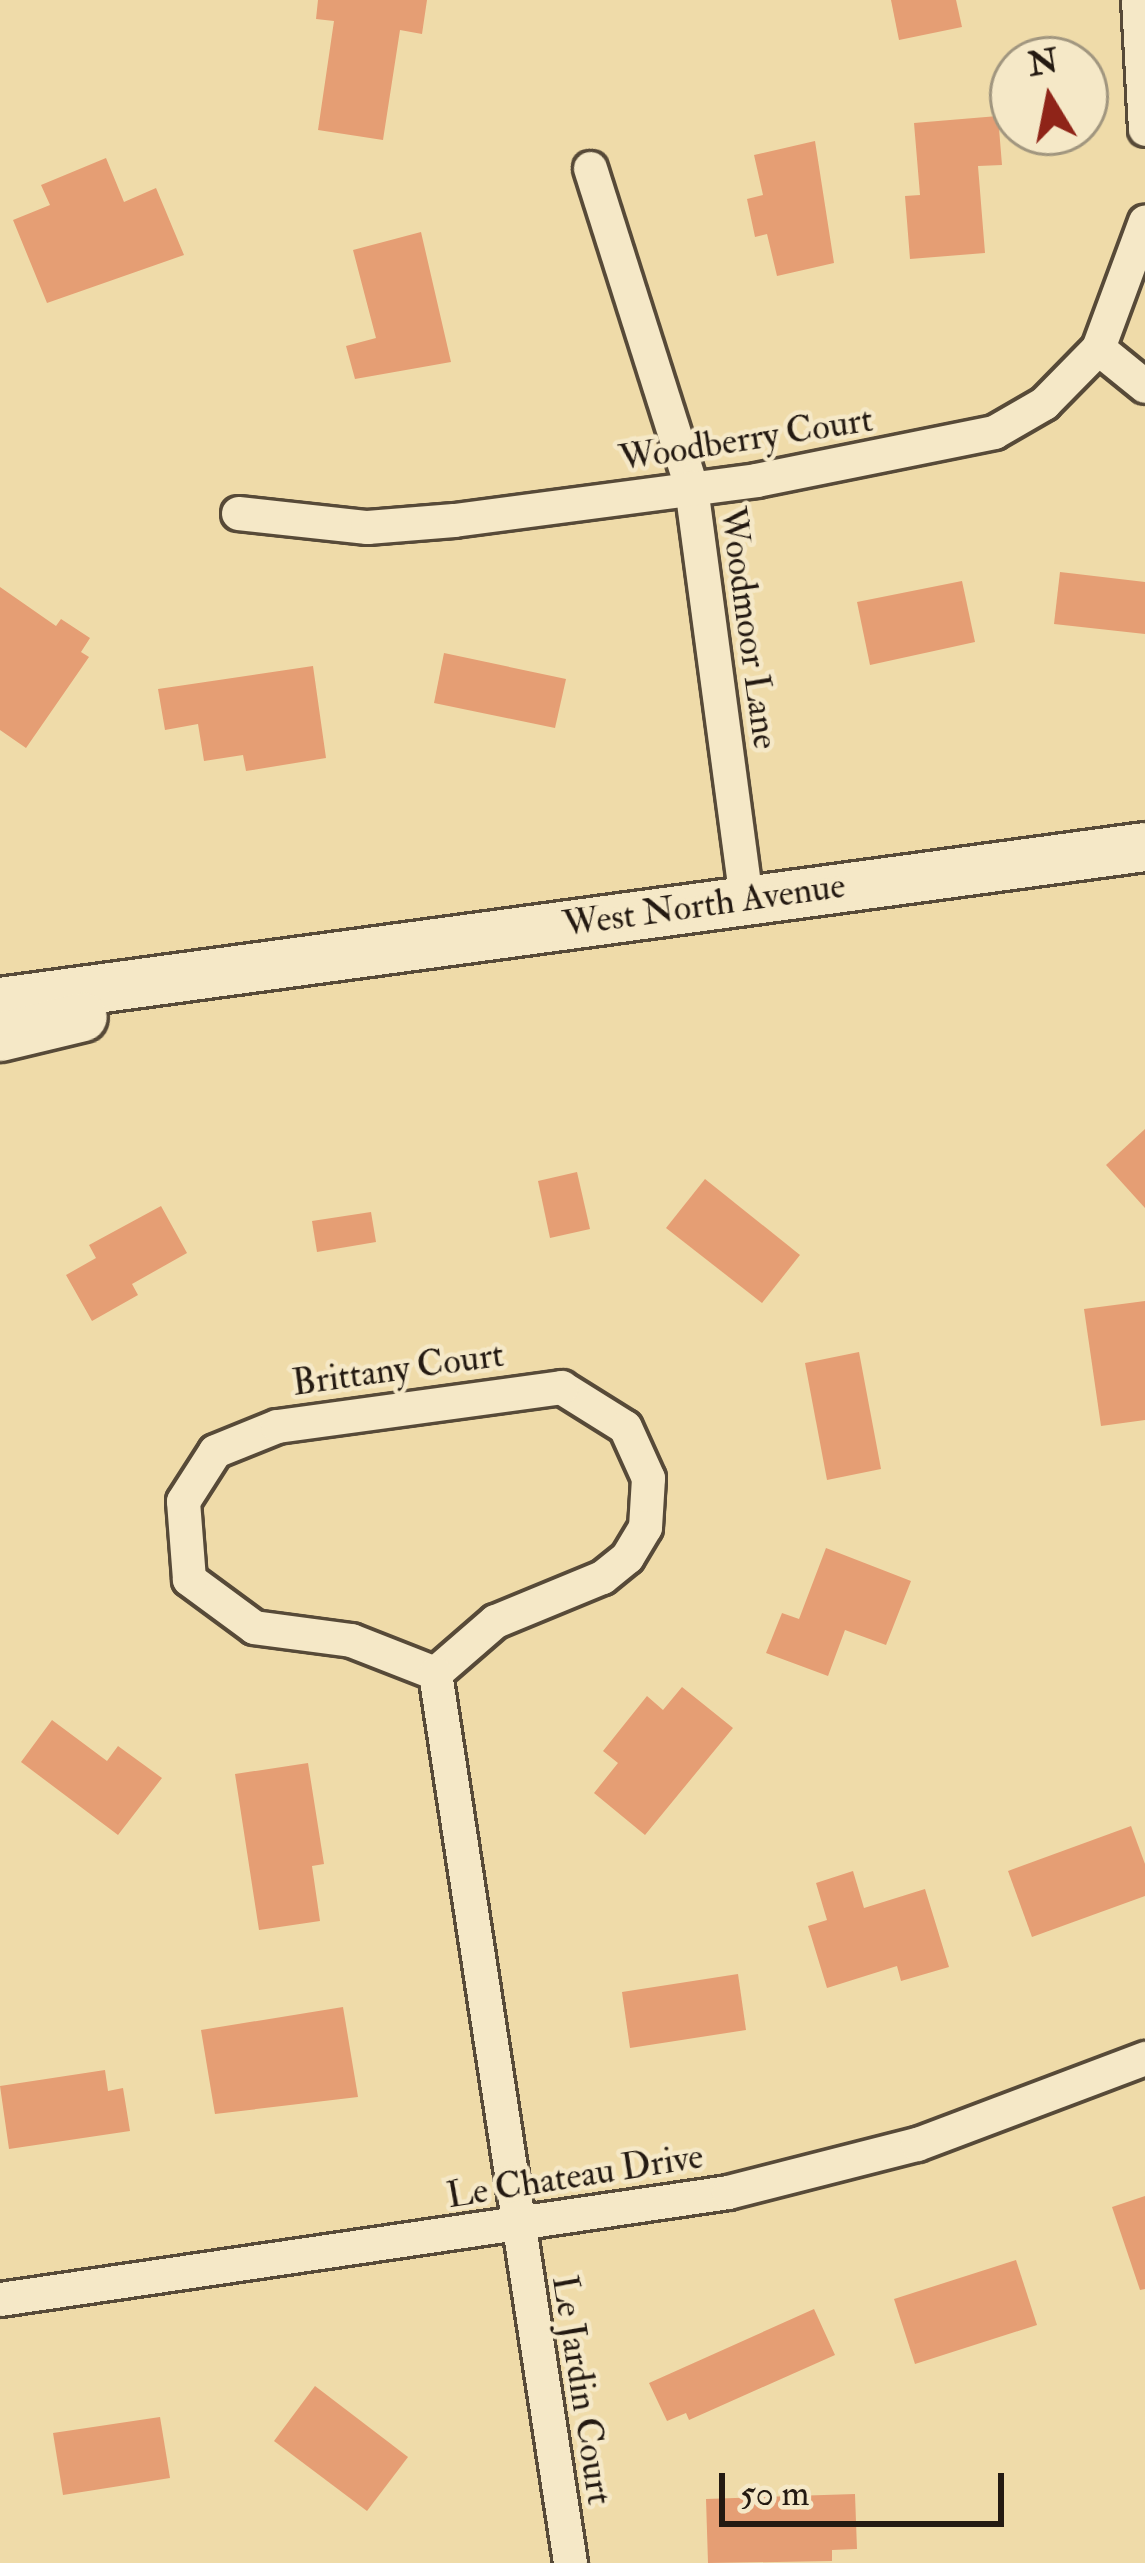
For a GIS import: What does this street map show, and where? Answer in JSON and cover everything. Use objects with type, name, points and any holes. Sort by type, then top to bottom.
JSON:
[{"type":"main road","name":"West North Avenue","points":[[0,1002],[94,985],[265,972],[746,897],[1145,847]]},
{"type":"main road","name":"West North Avenue","points":[[0,1037],[265,972]]},
{"type":"street","points":[[1138,0],[1145,129]]},
{"type":"street","name":"Woodmoor Lane","points":[[590,168],[691,487],[746,897]]},
{"type":"street","name":"Woodberry Court","points":[[238,513],[367,527],[691,487],[994,433],[1045,403],[1098,348],[1145,221]]},
{"type":"street","points":[[1098,348],[1145,386]]},
{"type":"street","name":"Brittany Court","points":[[561,1387],[626,1427],[648,1478],[646,1527],[627,1557],[602,1577],[495,1621],[435,1672],[351,1640],[254,1627],[189,1579],[183,1501],[215,1451],[277,1426],[561,1387]]},
{"type":"street","points":[[435,1672],[517,2229]]},
{"type":"street","name":"Le Chateau Drive","points":[[0,2299],[517,2229],[728,2192],[917,2144],[1145,2058]]},
{"type":"street","name":"Le Jardin Court","points":[[517,2229],[569,2563]]},
{"type":"building","points":[[318,0],[427,0],[422,34],[400,30],[383,140],[318,130],[334,21],[316,19]]},
{"type":"building","points":[[891,0],[956,0],[962,27],[899,40]]},
{"type":"building","points":[[989,117],[989,156],[1001,156],[1002,165],[978,166],[985,253],[910,259],[905,196],[920,195],[914,123]]},
{"type":"building","points":[[815,141],[834,263],[777,276],[767,234],[755,237],[747,199],[763,195],[754,155]]},
{"type":"building","points":[[106,158],[124,202],[156,188],[184,255],[47,303],[13,220],[50,205],[41,185]]},
{"type":"building","points":[[421,232],[451,362],[355,379],[346,346],[376,338],[353,250]]},
{"type":"building","points":[[1060,572],[1145,582],[1145,634],[1054,624]]},
{"type":"building","points":[[962,581],[975,642],[870,665],[857,602]]},
{"type":"building","points":[[0,587],[56,626],[61,619],[90,638],[81,652],[89,657],[26,748],[0,730]]},
{"type":"building","points":[[444,653],[566,679],[555,728],[434,703]]},
{"type":"building","points":[[313,666],[326,758],[246,771],[243,755],[204,761],[198,724],[165,730],[158,689]]},
{"type":"building","points":[[1145,1129],[1145,1208],[1106,1165]]},
{"type":"building","points":[[577,1172],[590,1229],[550,1238],[538,1181]]},
{"type":"building","points":[[705,1179],[800,1255],[762,1303],[666,1228]]},
{"type":"building","points":[[161,1206],[187,1253],[132,1284],[138,1295],[92,1321],[66,1275],[96,1258],[89,1245]]},
{"type":"building","points":[[371,1212],[376,1242],[317,1252],[312,1221]]},
{"type":"building","points":[[1145,1301],[1145,1420],[1101,1426],[1084,1309]]},
{"type":"building","points":[[859,1352],[881,1469],[827,1480],[805,1363]]},
{"type":"building","points":[[826,1548],[911,1581],[886,1645],[845,1630],[828,1676],[766,1653],[782,1613],[799,1619]]},
{"type":"building","points":[[682,1687],[733,1728],[645,1835],[594,1793],[618,1763],[603,1751],[647,1696],[663,1710]]},
{"type":"building","points":[[52,1720],[107,1761],[118,1746],[162,1778],[118,1835],[21,1762]]},
{"type":"building","points":[[308,1763],[324,1864],[312,1866],[320,1921],[259,1930],[235,1774]]},
{"type":"building","points":[[1131,1826],[1145,1864],[1145,1896],[1032,1937],[1008,1871]]},
{"type":"building","points":[[853,1871],[864,1908],[925,1889],[949,1967],[901,1981],[897,1966],[827,1988],[808,1926],[827,1920],[816,1883]]},
{"type":"building","points":[[738,1974],[746,2030],[630,2048],[622,1992]]},
{"type":"building","points":[[343,2007],[358,2097],[215,2114],[201,2030]]},
{"type":"building","points":[[105,2070],[108,2091],[123,2088],[130,2131],[9,2149],[0,2086]]},
{"type":"building","points":[[1145,2196],[1145,2289],[1140,2290],[1112,2207]]},
{"type":"building","points":[[1016,2260],[1037,2325],[915,2364],[894,2299]]},
{"type":"building","points":[[814,2309],[835,2355],[689,2420],[686,2413],[667,2421],[649,2383]]},
{"type":"building","points":[[315,2386],[408,2457],[367,2511],[274,2441]]},
{"type":"building","points":[[160,2417],[170,2478],[63,2495],[53,2433]]},
{"type":"building","points":[[855,2494],[857,2549],[832,2550],[832,2561],[708,2563],[706,2499]]}]
